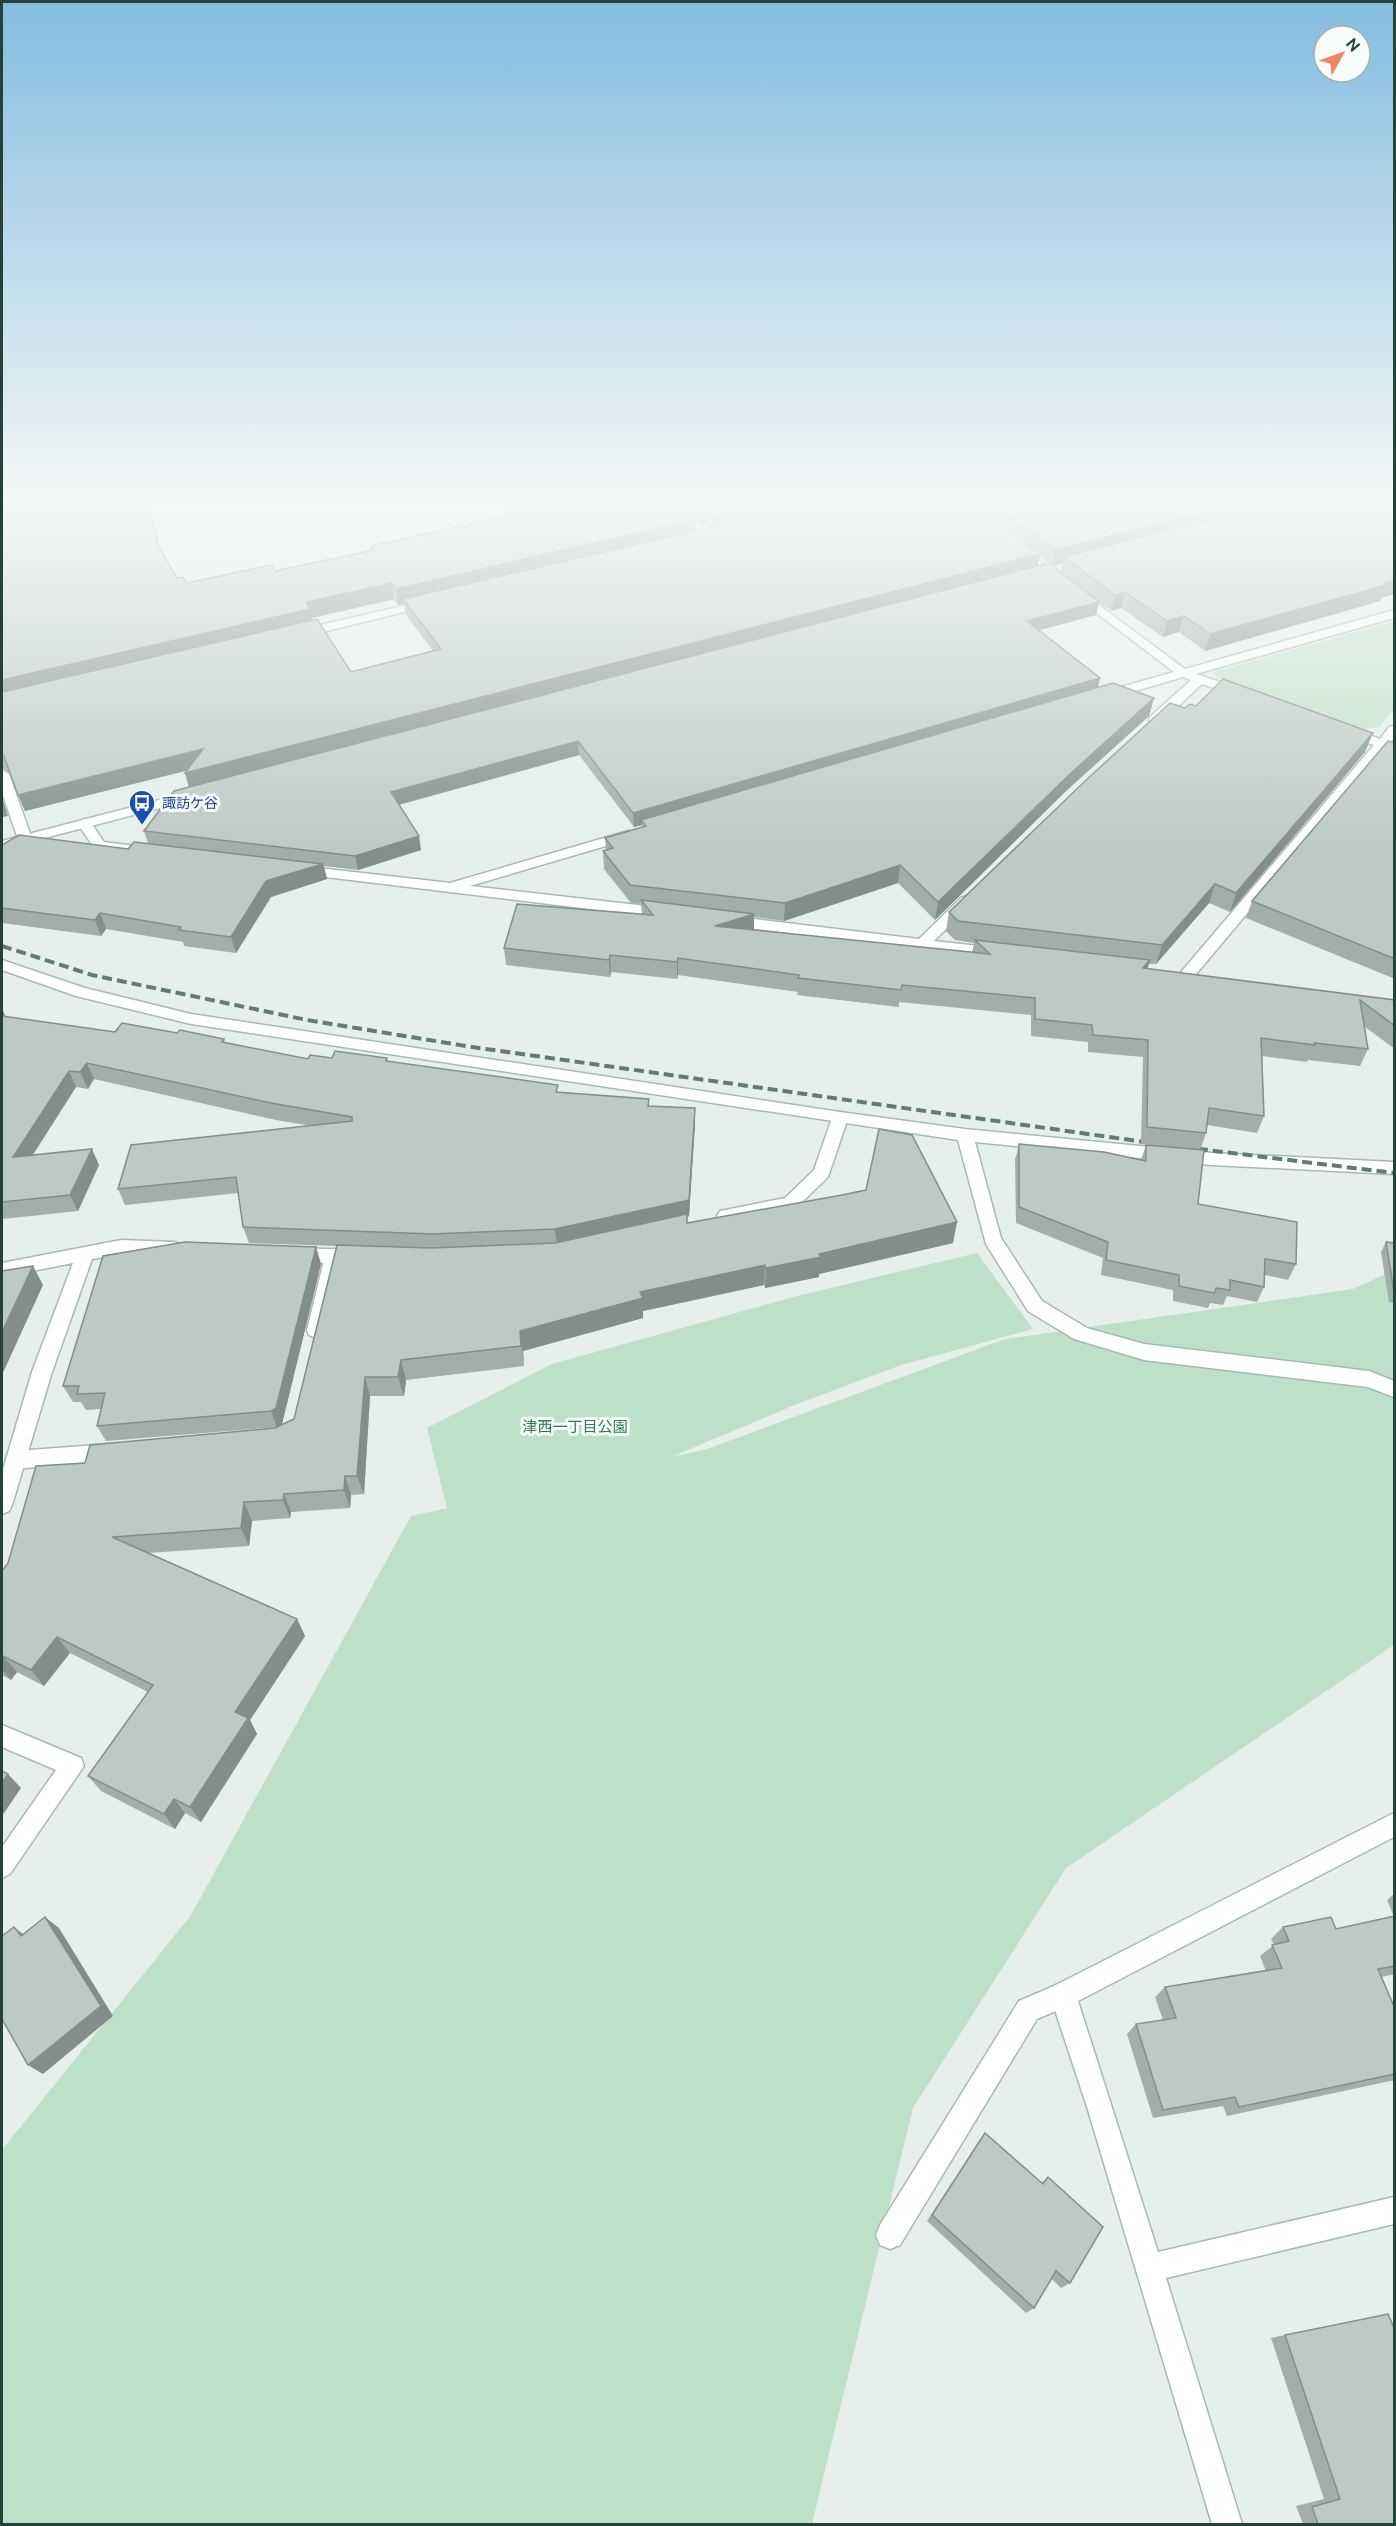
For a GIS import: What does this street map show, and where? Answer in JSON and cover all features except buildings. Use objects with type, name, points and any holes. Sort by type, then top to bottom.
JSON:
[{"type":"street","points":[[281,638],[374,616]]},
{"type":"street","points":[[1107,616],[1182,673],[1254,698]]},
{"type":"street","points":[[1090,700],[1388,616]]},
{"type":"street","points":[[1141,734],[1200,679]]},
{"type":"street","points":[[1340,729],[1389,746]]},
{"type":"street","points":[[1210,978],[1181,975],[1389,746],[1395,730]]},
{"type":"street","points":[[2,774],[25,839]]},
{"type":"street","points":[[2,845],[199,793]]},
{"type":"street","points":[[84,823],[100,846],[170,854]]},
{"type":"street","points":[[449,888],[643,831]]},
{"type":"street","points":[[286,868],[674,914]]},
{"type":"street","points":[[922,944],[972,894]]},
{"type":"street","points":[[709,918],[1014,955]]},
{"type":"street","points":[[2,965],[81,992],[191,1019],[840,1118],[965,1135],[1212,1159],[1395,1168]]},
{"type":"street","points":[[704,1221],[790,1203],[822,1173],[840,1118]]},
{"type":"street","points":[[965,1135],[992,1239],[1035,1306],[1081,1334],[1144,1352],[1369,1379],[1395,1389]]},
{"type":"street","points":[[2,1270],[121,1247],[190,1250]]},
{"type":"street","points":[[282,1254],[379,1257]]},
{"type":"street","points":[[2,1505],[42,1372],[85,1255]]},
{"type":"street","points":[[312,1349],[334,1256]]},
{"type":"street","points":[[16,1460],[132,1450]]},
{"type":"street","points":[[2,1736],[73,1766],[2,1866]]},
{"type":"street","points":[[890,2235],[1028,2010],[1063,1995],[1395,1824]]},
{"type":"street","points":[[1063,1995],[1150,2268],[1227,2524]]},
{"type":"street","points":[[1150,2268],[1395,2210]]},
{"type":"green space","points":[[1394,621],[1394,709],[1379,727],[1363,729],[1218,678],[1213,672]]},
{"type":"green space","name":"津西一丁目公園","points":[[977,1253],[1033,1329],[901,1365],[797,1404],[671,1457],[707,1449],[1005,1339],[1353,1289],[1394,1270],[1394,1645],[1066,1868],[913,2108],[812,2524],[2,2524],[2,2150],[191,1915],[411,1516],[447,1508],[427,1428],[552,1364],[797,1296]]},
{"type":"railway","points":[[2,946],[92,975],[307,1020],[472,1047],[1159,1144]]},
{"type":"railway","points":[[1183,1147],[1394,1173]]},
{"type":"place","name":"諏訪ケ谷","points":[[142,826]]}]
